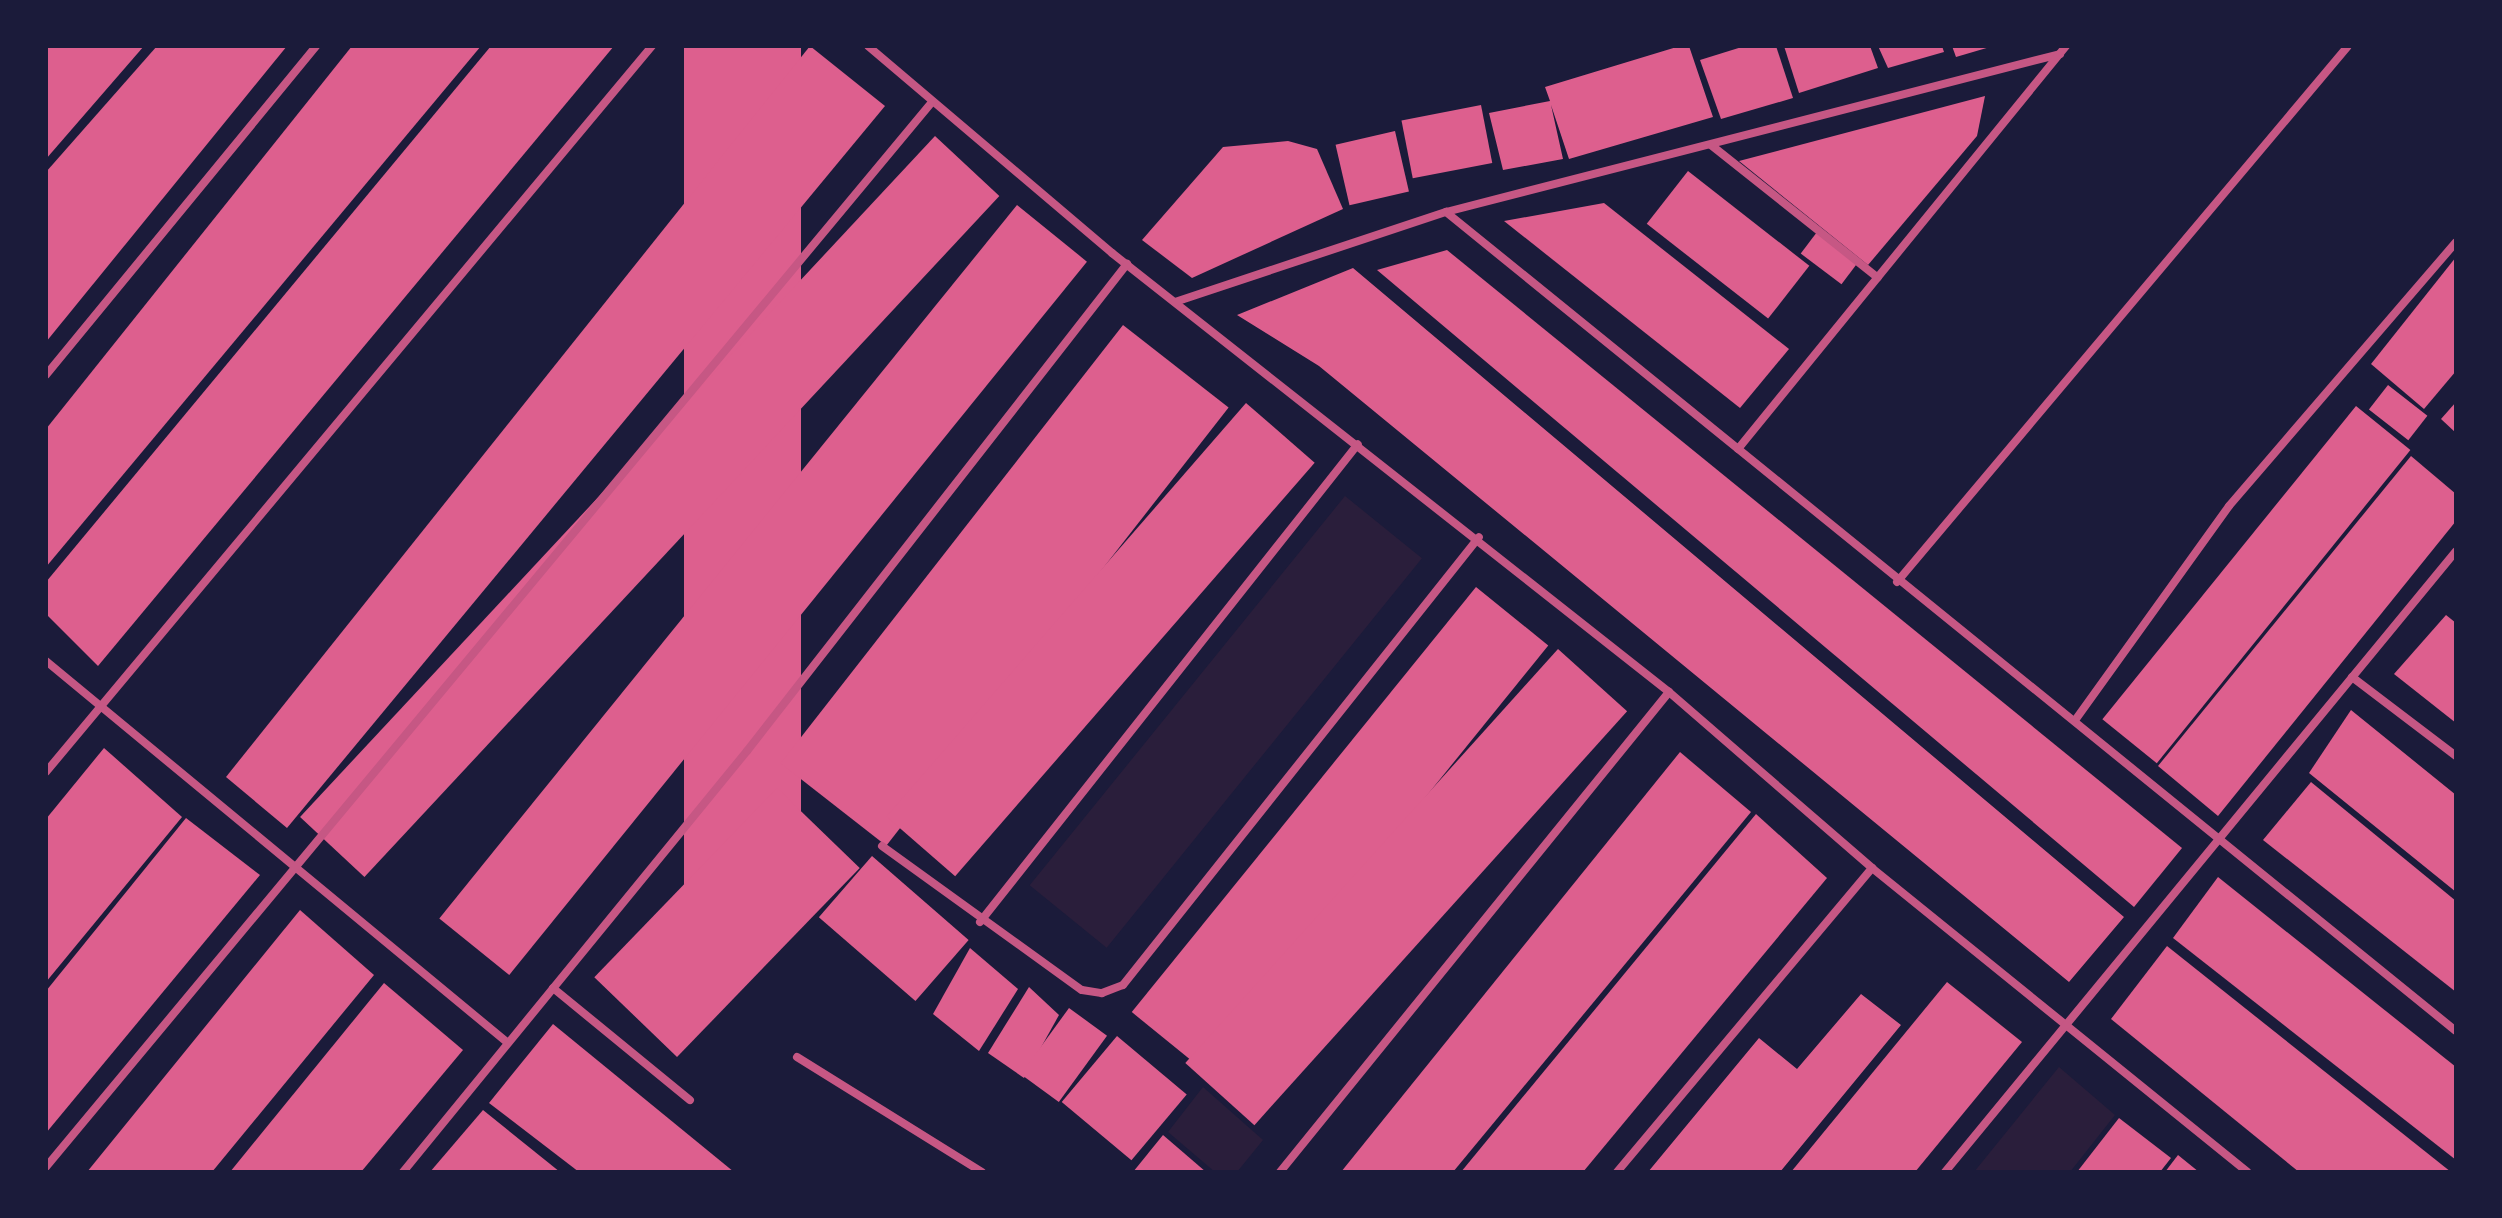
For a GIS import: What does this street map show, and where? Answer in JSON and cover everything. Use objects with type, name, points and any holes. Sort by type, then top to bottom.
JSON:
[{"type":"street","points":[[46,375],[316,46]]},
{"type":"street","points":[[46,772],[652,46]]},
{"type":"street","points":[[868,46],[1127,264],[1479,537],[1669,692],[1872,868],[2247,1172]]},
{"type":"street","points":[[1897,582],[2348,46]]},
{"type":"street","points":[[1738,449],[2063,50]]},
{"type":"street","points":[[1175,302],[1446,212],[1711,145],[2063,50]]},
{"type":"street","points":[[46,1167],[293,863],[932,102]]},
{"type":"street","points":[[1711,145],[1878,278]]},
{"type":"street","points":[[1446,212],[1897,582],[2076,719],[2456,1031]]},
{"type":"street","points":[[2076,719],[2229,506],[2456,242]]},
{"type":"street","points":[[403,1172],[747,751],[1127,264]]},
{"type":"street","points":[[980,922],[1358,444]]},
{"type":"street","points":[[882,846],[980,922],[1082,990],[1102,993],[1123,985],[1479,537]]},
{"type":"street","points":[[1945,1172],[2064,1022],[2456,551]]},
{"type":"street","points":[[46,661],[508,1043]]},
{"type":"street","points":[[2352,677],[2456,756]]},
{"type":"street","points":[[1280,1172],[1669,692]]},
{"type":"street","points":[[1617,1172],[1872,868]]},
{"type":"street","points":[[553,988],[690,1100]]},
{"type":"street","points":[[797,1057],[982,1172]]},
{"type":"shaded area","points":[[1345,496],[1422,558],[1107,948],[1030,885]]},
{"type":"shaded area","points":[[2059,1067],[2115,1115],[2070,1172],[1974,1172]]},
{"type":"shaded area","points":[[1203,1087],[1263,1140],[1237,1172],[1215,1172],[1168,1132]]},
{"type":"building","points":[[46,46],[144,46],[46,159]]},
{"type":"building","points":[[157,46],[287,46],[46,342],[46,172]]},
{"type":"building","points":[[352,46],[481,46],[46,567],[46,429]]},
{"type":"building","points":[[491,46],[614,46],[98,666],[46,614],[46,582]]},
{"type":"building","points":[[684,46],[801,46],[801,898],[684,898]]},
{"type":"building","points":[[810,46],[885,106],[287,828],[226,777]]},
{"type":"building","points":[[1680,46],[1689,46],[1713,117],[1569,159],[1551,105],[1563,159],[1503,170],[1489,113],[1550,101],[1545,87]]},
{"type":"building","points":[[1745,46],[1776,46],[1793,98],[1721,119],[1700,60]]},
{"type":"building","points":[[1784,46],[1870,46],[1878,68],[1799,93]]},
{"type":"building","points":[[1878,46],[1942,46],[1944,52],[1888,68]]},
{"type":"building","points":[[1952,46],[1990,46],[1990,47],[1956,57]]},
{"type":"building","points":[[1985,96],[1977,136],[1868,265],[1739,161]]},
{"type":"building","points":[[1481,105],[1492,163],[1413,178],[1401,120]]},
{"type":"building","points":[[1395,131],[1409,191],[1350,205],[1336,145]]},
{"type":"building","points":[[935,136],[999,196],[364,877],[300,817]]},
{"type":"building","points":[[1288,141],[1317,149],[1343,209],[1192,278],[1142,240],[1223,147]]},
{"type":"building","points":[[1688,171],[1809,266],[1768,319],[1647,224]]},
{"type":"building","points":[[1604,203],[1789,349],[1740,408],[1504,221]]},
{"type":"building","points":[[1017,205],[1087,262],[509,975],[439,918]]},
{"type":"building","points":[[1817,232],[1858,263],[1841,284],[1801,254]]},
{"type":"building","points":[[1447,250],[2182,848],[2134,907],[1377,270]]},
{"type":"building","points":[[2456,257],[2456,371],[2424,409],[2371,364]]},
{"type":"building","points":[[1353,268],[2124,917],[2069,982],[1319,366],[1237,315]]},
{"type":"building","points":[[1123,325],[1229,407],[886,846],[781,763]]},
{"type":"building","points":[[2388,385],[2427,416],[2408,440],[2369,409]]},
{"type":"building","points":[[2456,402],[2456,433],[2441,419]]},
{"type":"building","points":[[1246,403],[1315,463],[955,876],[886,817]]},
{"type":"building","points":[[2356,406],[2410,450],[2157,763],[2102,719]]},
{"type":"building","points":[[2411,456],[2456,494],[2456,521],[2218,816],[2158,766]]},
{"type":"building","points":[[1476,587],[1548,646],[1204,1071],[1132,1012]]},
{"type":"building","points":[[2446,615],[2456,623],[2456,723],[2394,674]]},
{"type":"building","points":[[1558,649],[1627,711],[1254,1125],[1185,1063]]},
{"type":"building","points":[[2351,710],[2456,795],[2456,892],[2309,773]]},
{"type":"building","points":[[104,748],[182,817],[46,982],[46,819]]},
{"type":"building","points":[[1680,752],[1751,812],[1453,1172],[1341,1172]]},
{"type":"building","points":[[2311,782],[2456,901],[2456,992],[2263,840]]},
{"type":"building","points":[[777,788],[860,868],[677,1057],[594,977]]},
{"type":"building","points":[[1756,814],[1827,878],[1583,1172],[1461,1172]]},
{"type":"building","points":[[186,818],[260,875],[46,1133],[46,991]]},
{"type":"building","points":[[872,856],[969,940],[915,1001],[819,917]]},
{"type":"building","points":[[2218,877],[2456,1067],[2456,1160],[2173,938]]},
{"type":"building","points":[[300,910],[374,975],[212,1172],[87,1172]]},
{"type":"building","points":[[2167,946],[2451,1172],[2299,1172],[2111,1019]]},
{"type":"building","points":[[970,948],[1018,989],[979,1051],[933,1014]]},
{"type":"building","points":[[1947,982],[2022,1042],[1915,1172],[1791,1172]]},
{"type":"building","points":[[384,983],[463,1050],[361,1172],[230,1172]]},
{"type":"building","points":[[1029,987],[1059,1015],[1024,1078],[988,1053]]},
{"type":"building","points":[[1861,994],[1901,1025],[1780,1172],[1648,1172],[1759,1038],[1797,1069]]},
{"type":"building","points":[[1069,1008],[1107,1036],[1059,1102],[1021,1074]]},
{"type":"building","points":[[553,1024],[734,1172],[579,1172],[489,1103]]},
{"type":"building","points":[[1117,1036],[1187,1094],[1131,1160],[1062,1102]]},
{"type":"building","points":[[483,1110],[560,1172],[430,1172]]},
{"type":"building","points":[[2119,1118],[2171,1158],[2160,1172],[2077,1172]]},
{"type":"building","points":[[1163,1135],[1206,1172],[1133,1172]]},
{"type":"building","points":[[2178,1155],[2199,1172],[2165,1172]]}]
